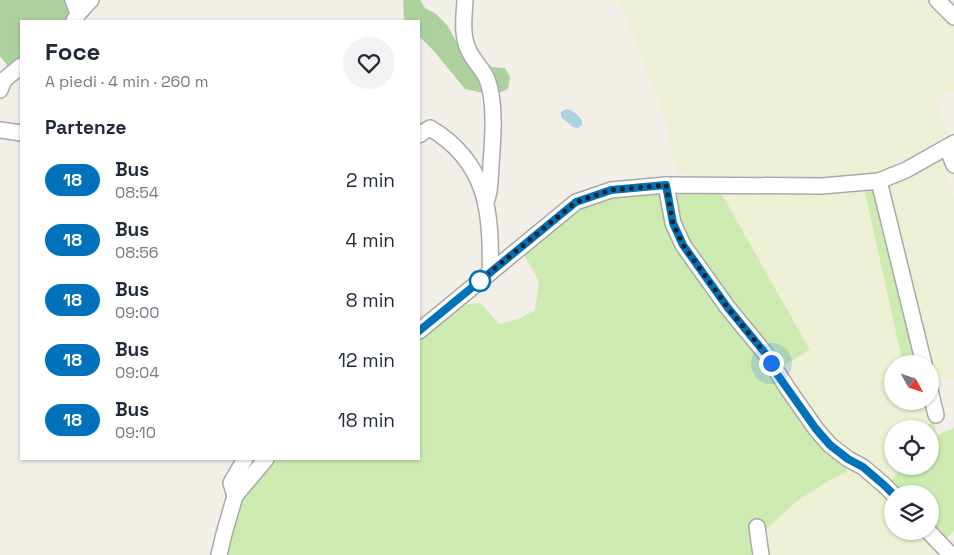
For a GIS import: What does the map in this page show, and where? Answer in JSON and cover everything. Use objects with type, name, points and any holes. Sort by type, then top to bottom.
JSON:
[{"type":"street","points":[[75,12],[91,0]]},
{"type":"street","points":[[465,0],[465,40],[470,54],[487,78],[492,104],[491,167],[486,202]]},
{"type":"street","points":[[937,0],[954,17]]},
{"type":"street","points":[[0,90],[4,80],[20,67]]},
{"type":"street","points":[[420,134],[430,128],[444,137],[465,157],[477,176],[483,190],[489,216],[490,273]]},
{"type":"street","points":[[0,130],[20,132]]},
{"type":"street","points":[[420,331],[576,202],[611,190],[666,185],[822,186],[879,181],[906,170],[951,146],[954,165]]},
{"type":"street","points":[[879,181],[922,355]]},
{"type":"street","points":[[666,185],[673,223],[683,245],[728,308],[765,353],[782,382],[830,445],[848,459],[863,467],[884,485]]},
{"type":"street","points":[[935,410],[936,414]]},
{"type":"street","points":[[235,496],[231,483],[244,460]]},
{"type":"street","points":[[219,555],[235,496],[265,460]]},
{"type":"street","points":[[757,527],[761,555]]},
{"type":"street","points":[[937,540],[952,555]]},
{"type":"green space","points":[[0,0],[71,0],[72,15],[69,20],[20,20],[20,63],[10,69],[0,56]]},
{"type":"green space","points":[[403,0],[420,0],[425,8],[436,14],[447,25],[460,48],[477,56],[492,67],[505,68],[510,77],[508,89],[501,92],[484,93],[465,89],[420,37],[420,20],[404,19]]},
{"type":"green space","points":[[617,0],[931,0],[952,21],[954,30],[954,91],[933,97],[950,135],[878,173],[819,178],[677,174],[664,114],[626,17]]},
{"type":"green space","points":[[940,156],[954,197],[954,378],[949,380],[939,377],[939,355],[928,355],[883,184]]},
{"type":"green space","points":[[876,186],[916,355],[901,355],[864,188]]},
{"type":"green space","points":[[864,188],[901,355],[884,355],[884,410],[930,410],[932,420],[884,420],[884,475],[896,475],[882,488],[884,490],[884,540],[930,540],[945,555],[767,555],[762,533],[797,501],[848,471],[853,456],[839,447],[818,422],[781,367],[810,350],[720,191]]},
{"type":"green space","points":[[720,191],[810,350],[781,367],[690,244],[676,207],[678,195],[683,192]]},
{"type":"green space","points":[[648,192],[660,195],[671,230],[759,356],[772,379],[823,447],[848,471],[797,501],[762,533],[757,555],[225,555],[240,503],[265,466],[273,460],[420,460],[420,339],[460,305],[481,303],[499,324],[519,319],[535,310],[539,282],[524,254],[572,215],[595,202],[620,193]]},
{"type":"green space","points":[[954,428],[954,531],[946,539],[939,532],[939,485],[894,485],[890,481],[896,475],[939,475],[939,434]]},
{"type":"water","points":[[566,109],[577,114],[581,119],[582,125],[578,128],[573,127],[561,117],[561,112]]},
{"type":"bus line","name":"18","points":[[420,330],[576,202],[611,190],[666,185],[673,223],[683,245],[694,262],[765,353],[777,374],[816,429],[830,445],[848,459],[863,467],[884,485]]},
{"type":"route","points":[[480,281],[477,283],[576,202],[611,190],[666,185],[673,223],[683,245],[728,308],[771,363]]}]
